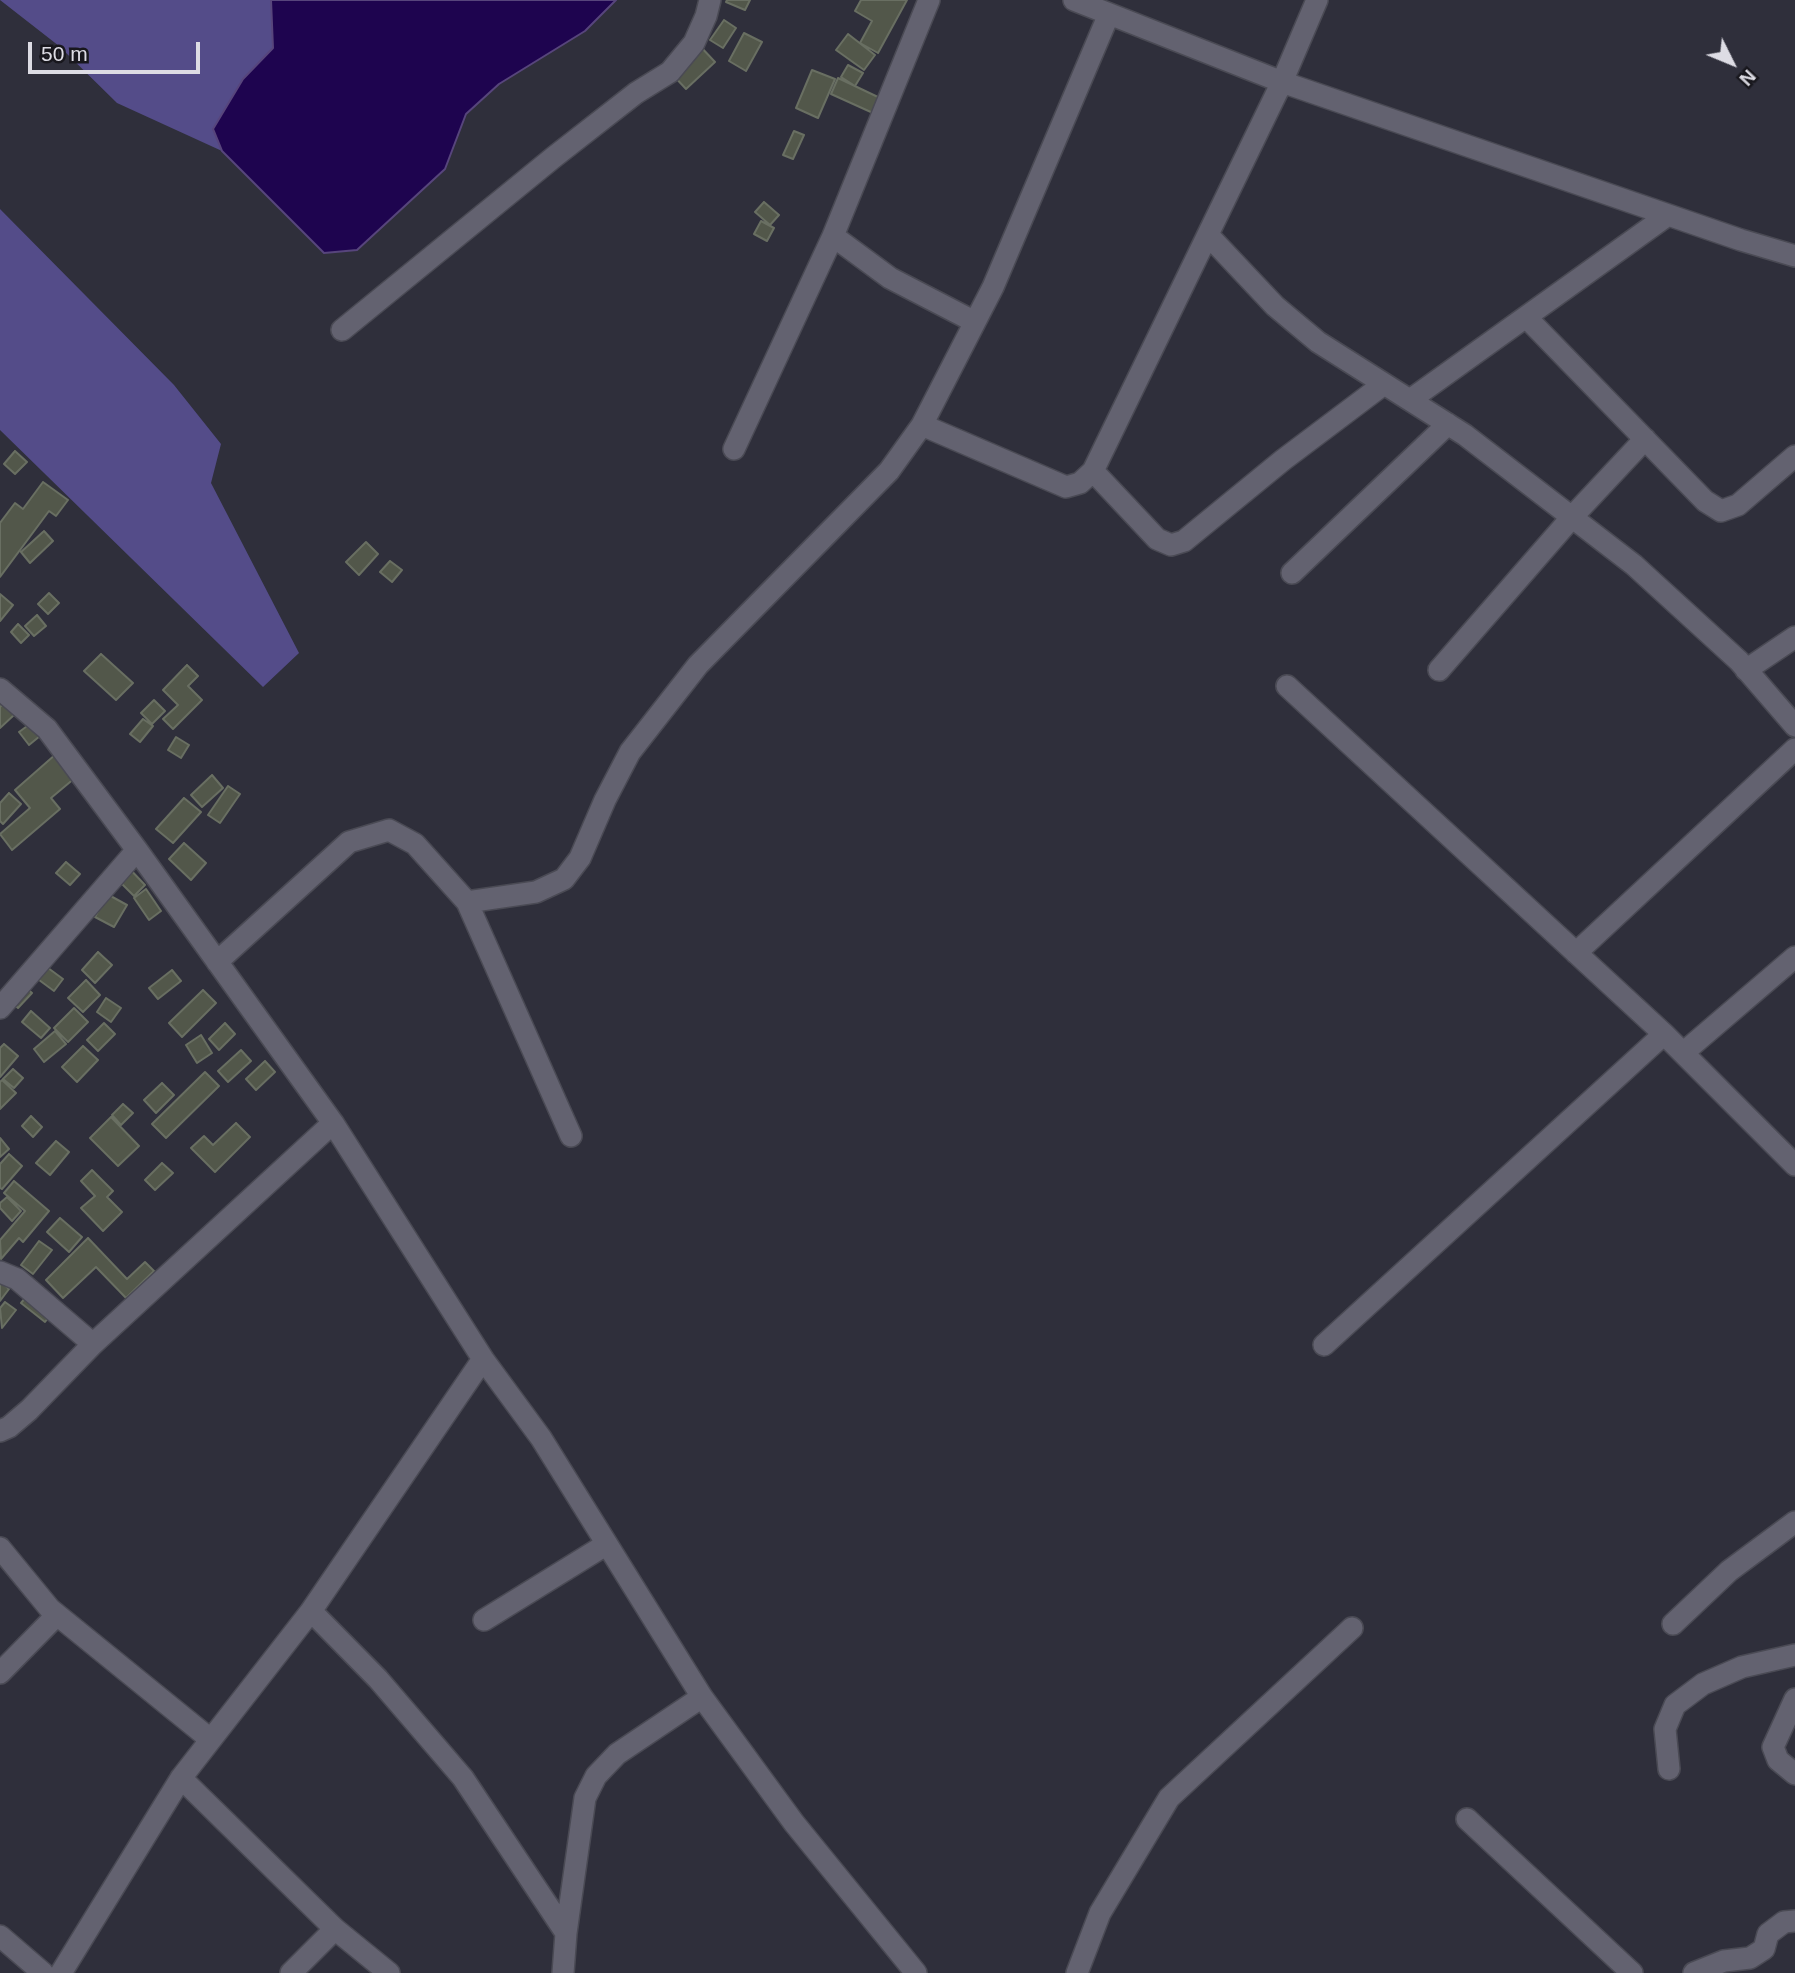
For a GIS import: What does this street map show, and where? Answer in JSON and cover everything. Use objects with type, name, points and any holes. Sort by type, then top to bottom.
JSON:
[{"type":"street","points":[[342,330],[574,141],[636,93],[670,72],[694,43],[710,0]]},
{"type":"street","points":[[734,449],[833,236],[929,0]]},
{"type":"street","points":[[1074,0],[1282,82],[1741,240],[1795,256]]},
{"type":"street","points":[[922,425],[1066,486],[1080,483],[1093,471],[1282,82],[1317,0]]},
{"type":"street","points":[[467,902],[536,891],[564,879],[580,858],[605,800],[630,752],[698,665],[889,471],[922,425],[993,287],[1109,14]]},
{"type":"street","points":[[1410,401],[1668,215]]},
{"type":"street","points":[[1208,235],[1275,306],[1318,342],[1448,424],[1573,516],[1634,565],[1746,670],[1791,719]]},
{"type":"street","points":[[833,236],[890,278],[975,322]]},
{"type":"street","points":[[1526,317],[1705,501],[1721,511],[1738,505],[1795,456]]},
{"type":"street","points":[[1093,471],[1157,539],[1171,545],[1184,541],[1283,460],[1384,384]]},
{"type":"street","points":[[1292,573],[1448,424]]},
{"type":"street","points":[[1439,670],[1573,516],[1645,439]]},
{"type":"street","points":[[1746,670],[1795,636]]},
{"type":"street","points":[[1287,686],[1664,1034],[1793,1161]]},
{"type":"street","points":[[0,689],[47,729],[333,1122],[483,1359],[541,1438],[702,1697],[794,1823],[916,1973]]},
{"type":"street","points":[[1576,953],[1795,748]]},
{"type":"street","points":[[217,962],[349,842],[389,830],[415,844],[467,902],[571,1136]]},
{"type":"street","points":[[0,1008],[137,850]]},
{"type":"street","points":[[1683,1053],[1795,957]]},
{"type":"street","points":[[1324,1345],[1664,1034]]},
{"type":"street","points":[[0,1431],[29,1410],[93,1344],[333,1122]]},
{"type":"street","points":[[0,1272],[17,1279],[93,1344]]},
{"type":"street","points":[[61,1973],[181,1778],[312,1611],[483,1359]]},
{"type":"street","points":[[1673,1624],[1729,1571],[1795,1522]]},
{"type":"street","points":[[484,1620],[607,1544]]},
{"type":"street","points":[[0,1548],[57,1615],[210,1739]]},
{"type":"street","points":[[312,1611],[378,1679],[463,1779],[566,1933]]},
{"type":"street","points":[[0,1673],[57,1615]]},
{"type":"street","points":[[1077,1973],[1100,1913],[1169,1798],[1352,1628]]},
{"type":"street","points":[[1669,1769],[1665,1729],[1675,1705],[1703,1684],[1742,1667],[1795,1655]]},
{"type":"street","points":[[563,1973],[585,1798],[596,1776],[617,1754],[702,1697]]},
{"type":"street","points":[[1795,1699],[1773,1747],[1778,1760],[1795,1774]]},
{"type":"street","points":[[181,1778],[335,1929],[389,1973]]},
{"type":"street","points":[[1467,1819],[1632,1973]]},
{"type":"street","points":[[1694,1973],[1724,1961],[1751,1958],[1764,1949],[1768,1934],[1784,1922],[1795,1921]]},
{"type":"street","points":[[291,1973],[335,1929]]},
{"type":"street","points":[[0,1936],[43,1973]]},
{"type":"shaded area","points":[[0,0],[271,0],[274,48],[243,79],[213,129],[222,151],[117,103],[59,46]]},
{"type":"shaded area","points":[[271,0],[616,0],[585,31],[499,84],[466,114],[445,169],[357,250],[324,253],[222,151],[213,129],[243,79],[273,48]]},
{"type":"shaded area","points":[[0,209],[174,385],[221,444],[211,483],[299,653],[263,687],[0,430]]},
{"type":"building","points":[[750,0],[745,10],[726,2]]},
{"type":"building","points":[[861,0],[907,0],[878,53],[860,43],[872,21],[855,11]]},
{"type":"building","points":[[724,20],[736,28],[723,48],[710,40]]},
{"type":"building","points":[[744,33],[762,42],[746,71],[729,61]]},
{"type":"building","points":[[848,34],[875,55],[864,70],[836,50]]},
{"type":"building","points":[[700,46],[715,62],[686,89],[672,74]]},
{"type":"building","points":[[848,65],[863,73],[855,86],[841,77]]},
{"type":"building","points":[[812,70],[835,79],[818,118],[796,108]]},
{"type":"building","points":[[838,78],[880,98],[873,113],[831,94]]},
{"type":"building","points":[[794,131],[804,135],[793,159],[783,155]]},
{"type":"building","points":[[764,202],[779,215],[770,225],[755,212]]},
{"type":"building","points":[[761,221],[774,228],[767,241],[754,234]]},
{"type":"building","points":[[15,451],[27,462],[15,474],[4,464]]},
{"type":"building","points":[[43,482],[68,500],[56,516],[49,511],[0,577],[0,523],[15,503],[23,509]]},
{"type":"building","points":[[44,531],[53,541],[30,563],[21,552]]},
{"type":"building","points":[[366,542],[378,554],[359,575],[346,562]]},
{"type":"building","points":[[390,561],[402,570],[392,582],[380,572]]},
{"type":"building","points":[[49,593],[59,603],[48,614],[38,604]]},
{"type":"building","points":[[0,594],[13,605],[0,621]]},
{"type":"building","points":[[37,615],[46,626],[34,636],[25,626]]},
{"type":"building","points":[[18,624],[29,635],[21,643],[11,632]]},
{"type":"building","points":[[101,654],[133,683],[116,700],[84,671]]},
{"type":"building","points":[[187,665],[198,676],[188,686],[202,700],[173,729],[163,719],[178,705],[163,690]]},
{"type":"building","points":[[154,700],[165,711],[152,724],[141,713]]},
{"type":"building","points":[[3,704],[14,715],[0,728],[0,707]]},
{"type":"building","points":[[143,719],[153,726],[140,742],[130,734]]},
{"type":"building","points":[[30,724],[40,736],[29,745],[19,732]]},
{"type":"building","points":[[176,737],[189,745],[181,758],[168,750]]},
{"type":"building","points":[[56,754],[76,777],[51,798],[60,809],[12,850],[0,834],[30,808],[15,790]]},
{"type":"building","points":[[212,775],[223,788],[202,807],[191,795]]},
{"type":"building","points":[[228,786],[240,794],[220,823],[208,815]]},
{"type":"building","points":[[9,793],[21,804],[3,824],[0,821],[0,803]]},
{"type":"building","points":[[184,798],[201,812],[173,843],[156,829]]},
{"type":"building","points":[[184,843],[206,863],[191,880],[169,859]]},
{"type":"building","points":[[66,862],[80,874],[70,885],[56,873]]},
{"type":"building","points":[[125,864],[145,885],[134,896],[113,875]]},
{"type":"building","points":[[146,889],[161,911],[149,920],[134,898]]},
{"type":"building","points":[[107,894],[127,905],[114,927],[95,917]]},
{"type":"building","points":[[98,952],[112,965],[95,983],[82,970]]},
{"type":"building","points":[[44,965],[63,979],[54,991],[35,977]]},
{"type":"building","points":[[172,970],[181,981],[158,999],[149,988]]},
{"type":"building","points":[[86,980],[100,995],[83,1012],[68,998]]},
{"type":"building","points":[[22,984],[32,993],[18,1008],[8,999]]},
{"type":"building","points":[[203,990],[216,1003],[182,1037],[169,1023]]},
{"type":"building","points":[[106,998],[121,1008],[111,1022],[97,1012]]},
{"type":"building","points":[[74,1008],[88,1022],[68,1042],[54,1028]]},
{"type":"building","points":[[31,1011],[50,1028],[41,1038],[22,1022]]},
{"type":"building","points":[[104,1023],[115,1034],[98,1051],[87,1040]]},
{"type":"building","points":[[225,1023],[235,1034],[219,1050],[209,1039]]},
{"type":"building","points":[[55,1031],[66,1044],[44,1062],[34,1049]]},
{"type":"building","points":[[201,1035],[212,1053],[197,1063],[186,1045]]},
{"type":"building","points":[[4,1044],[18,1056],[0,1077],[0,1048]]},
{"type":"building","points":[[83,1046],[98,1060],[77,1082],[62,1067]]},
{"type":"building","points":[[241,1050],[251,1061],[228,1082],[218,1071]]},
{"type":"building","points":[[265,1061],[275,1072],[256,1090],[246,1079]]},
{"type":"building","points":[[13,1069],[23,1078],[14,1088],[3,1079]]},
{"type":"building","points":[[205,1072],[219,1086],[166,1138],[152,1124]]},
{"type":"building","points":[[2,1080],[16,1093],[0,1109],[0,1082]]},
{"type":"building","points":[[162,1083],[174,1095],[156,1113],[144,1100]]},
{"type":"building","points":[[123,1104],[133,1113],[121,1125],[112,1115]]},
{"type":"building","points":[[31,1116],[42,1127],[33,1137],[22,1126]]},
{"type":"building","points":[[111,1117],[139,1146],[118,1166],[90,1138]]},
{"type":"building","points":[[236,1123],[250,1137],[215,1172],[191,1148],[204,1136],[213,1145]]},
{"type":"building","points":[[0,1138],[9,1149],[0,1157]]},
{"type":"building","points":[[56,1141],[69,1152],[50,1175],[36,1163]]},
{"type":"building","points":[[9,1154],[22,1166],[2,1189],[0,1164]]},
{"type":"building","points":[[162,1163],[173,1173],[155,1190],[145,1180]]},
{"type":"building","points":[[92,1170],[113,1191],[107,1197],[122,1212],[103,1231],[81,1208],[95,1196],[81,1181]]},
{"type":"building","points":[[14,1181],[49,1211],[23,1242],[19,1238],[1,1259],[0,1240],[25,1211],[4,1193]]},
{"type":"building","points":[[7,1197],[21,1211],[12,1221],[0,1208],[0,1203]]},
{"type":"building","points":[[60,1218],[82,1237],[69,1252],[47,1232]]},
{"type":"building","points":[[88,1238],[127,1279],[145,1262],[154,1271],[126,1298],[96,1267],[63,1298],[46,1280]]},
{"type":"building","points":[[39,1241],[52,1250],[33,1274],[21,1265]]},
{"type":"building","points":[[0,1281],[9,1289],[0,1301]]},
{"type":"building","points":[[31,1291],[54,1310],[45,1322],[21,1303]]},
{"type":"building","points":[[5,1302],[16,1310],[2,1328],[0,1308]]}]
